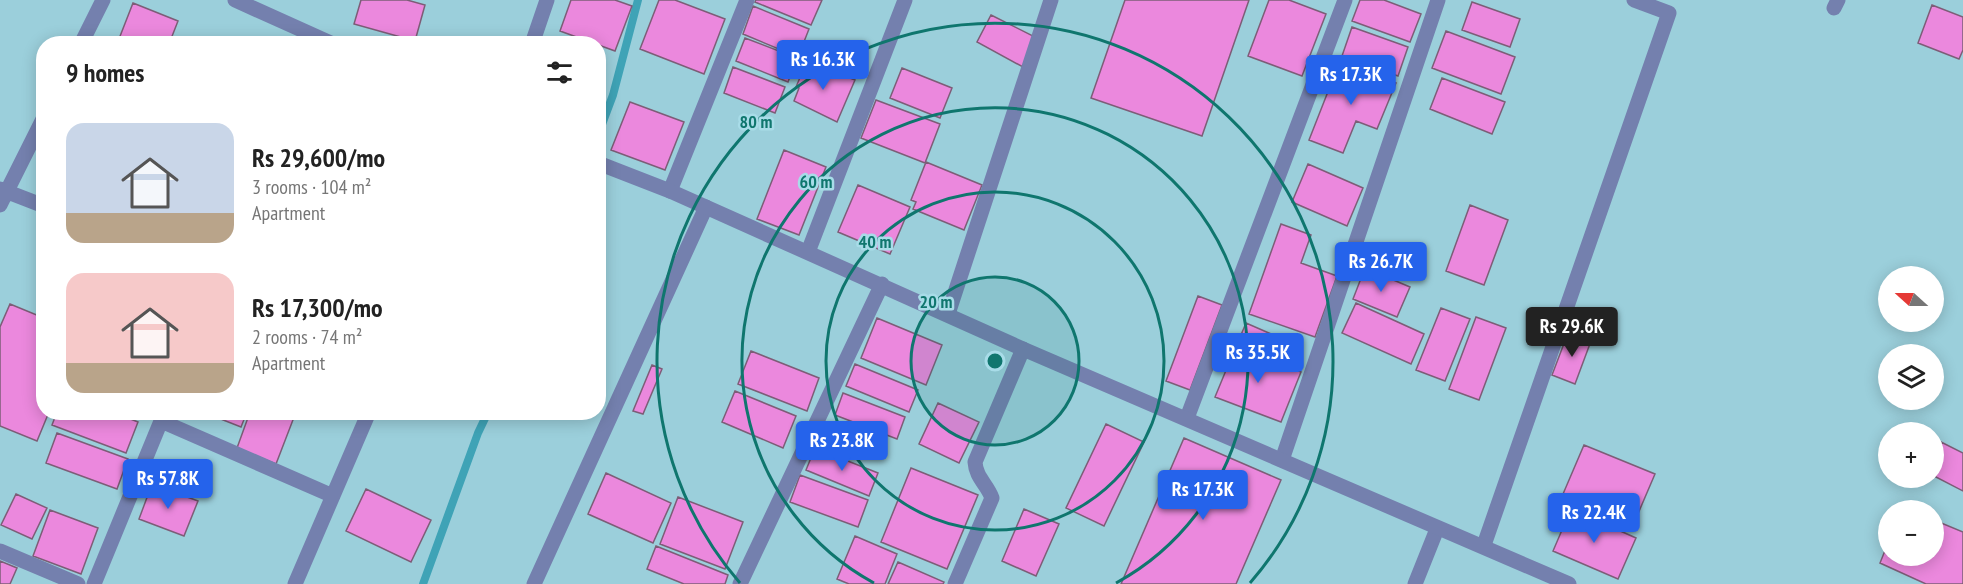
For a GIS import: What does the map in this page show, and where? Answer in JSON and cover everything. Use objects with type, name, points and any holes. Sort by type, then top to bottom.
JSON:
[{"type":"street","points":[[85,36],[103,0]]},
{"type":"street","points":[[235,0],[315,36]]},
{"type":"street","points":[[535,36],[547,0]]},
{"type":"street","points":[[670,191],[747,0]]},
{"type":"street","points":[[807,252],[905,0]]},
{"type":"street","points":[[948,314],[1051,0]]},
{"type":"street","points":[[1187,418],[1345,0]]},
{"type":"street","points":[[1282,460],[1438,0]]},
{"type":"street","points":[[1484,545],[1669,13],[1634,0]]},
{"type":"street","points":[[36,132],[2,195],[36,204]]},
{"type":"street","points":[[606,167],[670,191],[1023,349],[1437,528],[1484,545],[1569,584]]},
{"type":"street","points":[[534,584],[706,207]]},
{"type":"street","points":[[740,584],[882,284]]},
{"type":"street","points":[[955,584],[992,498],[989,489],[979,478],[975,462],[1023,349]]},
{"type":"street","points":[[295,584],[366,420]]},
{"type":"street","points":[[94,584],[161,421],[333,496]]},
{"type":"street","points":[[1415,584],[1437,528]]},
{"type":"street","points":[[0,551],[78,584]]},
{"type":"building","points":[[361,0],[407,0],[425,5],[416,36],[397,36],[354,24]]},
{"type":"building","points":[[571,0],[615,0],[632,6],[615,51],[606,48],[606,36],[574,36],[560,31]]},
{"type":"building","points":[[659,0],[675,0],[725,19],[704,74],[640,49]]},
{"type":"building","points":[[756,0],[822,0],[811,25],[755,2]]},
{"type":"building","points":[[1125,0],[1249,0],[1202,136],[1091,98]]},
{"type":"building","points":[[1269,0],[1289,0],[1326,14],[1302,76],[1248,56]]},
{"type":"building","points":[[1360,0],[1384,0],[1421,14],[1410,42],[1352,21]]},
{"type":"building","points":[[1472,2],[1520,19],[1510,47],[1462,30]]},
{"type":"building","points":[[133,3],[178,21],[172,36],[120,36]]},
{"type":"building","points":[[1932,5],[1963,17],[1963,50],[1959,59],[1918,43]]},
{"type":"building","points":[[753,6],[809,29],[798,57],[743,34]]},
{"type":"building","points":[[991,15],[1037,38],[1023,67],[977,42]]},
{"type":"building","points":[[1352,27],[1408,47],[1398,76],[1342,56]]},
{"type":"building","points":[[1446,31],[1515,57],[1501,94],[1432,68]]},
{"type":"building","points":[[745,38],[797,58],[788,82],[736,61]]},
{"type":"building","points":[[807,61],[855,80],[837,122],[794,101],[799,88],[796,87]]},
{"type":"building","points":[[1340,61],[1396,83],[1377,129],[1356,121],[1343,153],[1309,140]]},
{"type":"building","points":[[733,67],[785,87],[775,113],[724,93]]},
{"type":"building","points":[[902,68],[952,88],[940,118],[890,98]]},
{"type":"building","points":[[1442,78],[1505,102],[1492,134],[1430,109]]},
{"type":"building","points":[[876,100],[940,124],[925,163],[861,138]]},
{"type":"building","points":[[630,102],[684,122],[665,170],[611,150]]},
{"type":"building","points":[[784,150],[826,167],[799,235],[757,219]]},
{"type":"building","points":[[926,162],[982,185],[964,230],[913,209],[916,202],[911,200]]},
{"type":"building","points":[[1308,164],[1363,188],[1347,226],[1292,202]]},
{"type":"building","points":[[858,185],[910,207],[890,254],[838,232]]},
{"type":"building","points":[[1470,205],[1508,220],[1484,285],[1446,271]]},
{"type":"building","points":[[1281,224],[1311,235],[1301,263],[1337,276],[1315,337],[1249,314]]},
{"type":"building","points":[[1365,268],[1410,287],[1397,317],[1353,299]]},
{"type":"building","points":[[1198,296],[1222,305],[1190,390],[1166,381]]},
{"type":"building","points":[[1356,303],[1424,334],[1411,364],[1342,333]]},
{"type":"building","points":[[10,304],[36,315],[36,420],[46,420],[37,441],[0,426],[0,327]]},
{"type":"building","points":[[1441,308],[1470,319],[1445,381],[1416,370]]},
{"type":"building","points":[[1476,317],[1506,328],[1479,400],[1449,389]]},
{"type":"building","points":[[877,318],[942,345],[926,385],[861,358]]},
{"type":"building","points":[[1246,323],[1294,344],[1286,363],[1238,342]]},
{"type":"building","points":[[1568,333],[1591,341],[1575,384],[1552,375]]},
{"type":"building","points":[[1236,346],[1301,372],[1281,422],[1215,397]]},
{"type":"building","points":[[751,351],[819,378],[807,411],[738,384]]},
{"type":"building","points":[[855,364],[918,390],[909,412],[846,386]]},
{"type":"building","points":[[652,365],[662,369],[643,414],[633,411]]},
{"type":"building","points":[[735,391],[796,416],[783,448],[722,422]]},
{"type":"building","points":[[843,393],[905,417],[897,439],[835,415]]},
{"type":"building","points":[[938,403],[979,422],[959,463],[919,444]]},
{"type":"building","points":[[54,420],[133,420],[138,422],[126,453],[52,425]]},
{"type":"building","points":[[223,420],[244,420],[241,427]]},
{"type":"building","points":[[247,420],[293,420],[276,464],[237,448]]},
{"type":"building","points":[[1106,424],[1144,442],[1104,526],[1066,508]]},
{"type":"building","points":[[57,433],[128,459],[117,489],[46,463]]},
{"type":"building","points":[[1184,438],[1281,480],[1236,584],[1121,584]]},
{"type":"building","points":[[1944,444],[1963,453],[1963,491],[1944,481]]},
{"type":"building","points":[[1584,445],[1655,474],[1634,523],[1563,494]]},
{"type":"building","points":[[815,448],[878,473],[869,496],[806,470]]},
{"type":"building","points":[[911,468],[978,495],[947,569],[881,542]]},
{"type":"building","points":[[606,473],[671,503],[653,543],[588,514]]},
{"type":"building","points":[[800,475],[868,500],[858,527],[790,502]]},
{"type":"building","points":[[152,484],[198,501],[184,536],[139,519]]},
{"type":"building","points":[[366,489],[431,520],[411,562],[346,531]]},
{"type":"building","points":[[16,494],[47,508],[32,539],[1,525]]},
{"type":"building","points":[[678,497],[743,522],[725,569],[660,544]]},
{"type":"building","points":[[1024,509],[1059,524],[1036,576],[1002,561]]},
{"type":"building","points":[[1571,509],[1636,538],[1618,579],[1553,551]]},
{"type":"building","points":[[50,510],[98,528],[81,574],[33,556]]},
{"type":"building","points":[[1944,524],[1963,532],[1963,584],[1926,584],[1887,566],[1944,566]]},
{"type":"building","points":[[855,536],[897,554],[885,584],[849,584],[837,579]]},
{"type":"building","points":[[656,546],[728,575],[725,584],[684,584],[647,569]]},
{"type":"building","points":[[0,561],[17,568],[10,584],[0,584]]},
{"type":"building","points":[[898,562],[944,582],[943,584],[888,584]]},
{"type":"waterway","points":[[606,114],[638,0]]},
{"type":"waterway","points":[[423,584],[484,420]]}]
